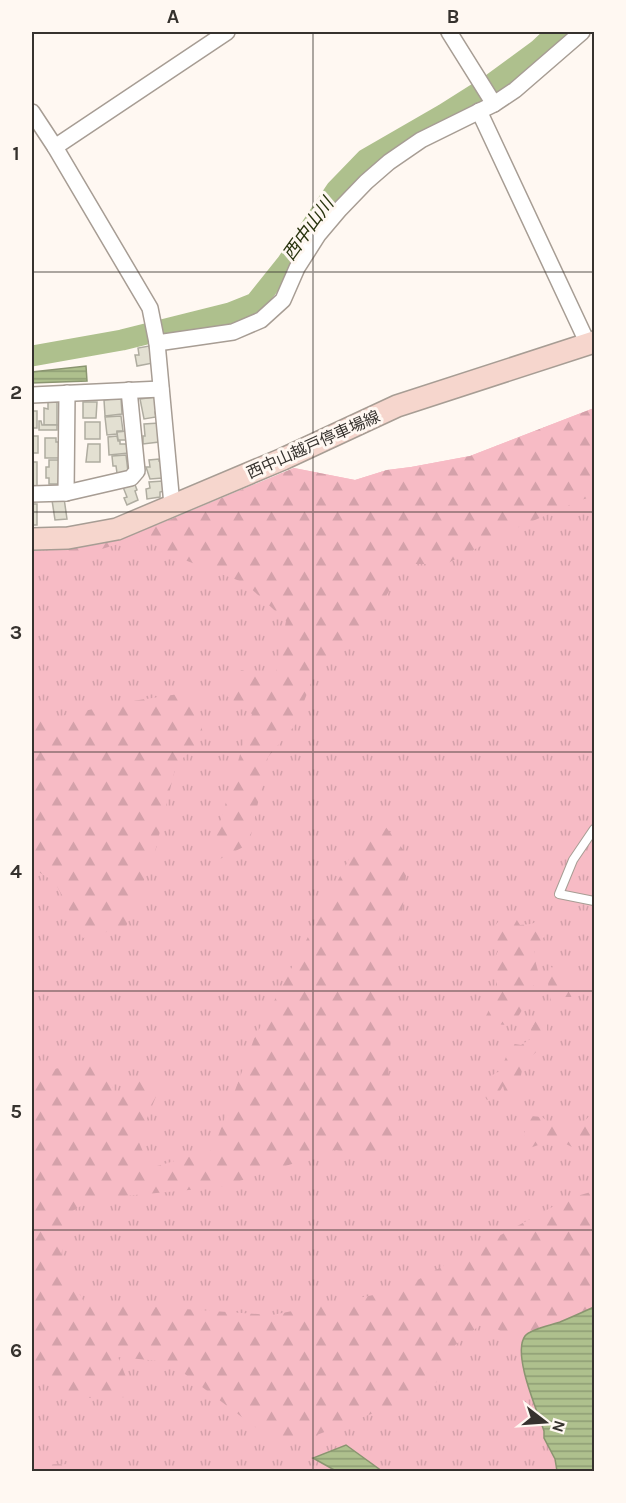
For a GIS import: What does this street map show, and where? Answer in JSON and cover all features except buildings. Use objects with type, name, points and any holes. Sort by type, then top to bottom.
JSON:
[{"type":"main road","name":"西中山越戸停車場線","points":[[32,539],[68,538],[117,528],[283,459],[397,406],[591,343]]},
{"type":"street","points":[[55,147],[227,32]]},
{"type":"street","points":[[448,32],[494,103]]},
{"type":"street","points":[[156,342],[233,332],[261,320],[283,300],[297,267],[318,235],[366,182],[389,162],[422,140],[494,103],[514,90],[582,32]]},
{"type":"street","points":[[479,111],[591,343]]},
{"type":"street","points":[[32,112],[150,308],[156,342],[172,505]]},
{"type":"street","points":[[32,395],[161,389]]},
{"type":"street","points":[[32,494],[66,493],[131,478],[137,471],[129,390]]},
{"type":"street","points":[[66,493],[67,393]]},
{"type":"lane","points":[[594,829],[573,860],[559,894],[594,902]]},
{"type":"green space","points":[[594,408],[594,1471],[32,1472],[32,546],[118,537],[157,525],[294,468],[355,480],[387,470],[470,456]]},
{"type":"green space","points":[[594,408],[594,496],[512,530],[446,564],[405,564],[366,630],[316,670],[295,725],[268,757],[249,844],[220,859],[216,836],[252,714],[227,696],[241,670],[276,672],[286,621],[245,583],[161,551],[156,540],[121,543],[86,554],[66,553],[73,546],[118,537],[157,525],[294,468],[355,480],[387,470],[470,456]]},
{"type":"green space","points":[[192,692],[204,737],[176,765],[155,852],[126,927],[83,938],[55,882],[32,868],[32,723],[119,703]]},
{"type":"green space","points":[[385,826],[408,856],[388,1078],[403,1132],[377,1159],[335,1150],[221,1187],[92,1199],[71,1212],[60,1260],[84,1302],[272,1315],[399,1290],[567,1199],[594,1191],[594,1307],[531,1332],[502,1332],[485,1321],[454,1346],[446,1376],[410,1399],[283,1448],[169,1362],[118,1357],[134,1397],[89,1398],[32,1378],[32,1070],[101,1062],[116,1095],[143,1073],[162,1082],[138,1140],[150,1168],[213,1150],[254,1039],[364,831]]},
{"type":"green space","points":[[503,915],[515,917],[520,925],[531,924],[545,918],[544,937],[535,948],[534,956],[539,980],[528,991],[518,1016],[506,1025],[485,1018],[497,994],[497,983],[489,971],[499,949],[492,940],[493,929]]},
{"type":"green space","points":[[549,966],[557,970],[561,976],[568,976],[575,981],[578,989],[571,997],[564,997],[559,1002],[551,1001],[548,988]]},
{"type":"green space","points":[[538,1004],[544,1006],[547,1034],[540,1048],[523,1065],[518,1090],[509,1100],[503,1086],[487,1100],[482,1090],[484,1082],[500,1071],[509,1043],[521,1045],[532,1038],[531,1029],[538,1016],[536,1009]]},
{"type":"green space","points":[[594,1111],[594,1133],[572,1147],[564,1143],[541,1144],[527,1149],[524,1132],[531,1116],[542,1117],[553,1126],[575,1127],[582,1124]]},
{"type":"green space","points":[[32,1465],[75,1465],[99,1471],[32,1471]]},
{"type":"shaded area","points":[[86,366],[87,381],[32,383],[32,372]]},
{"type":"shaded area","points":[[594,1307],[594,1471],[557,1471],[555,1459],[544,1438],[544,1431],[523,1368],[522,1344],[525,1336],[531,1331],[560,1322]]},
{"type":"shaded area","points":[[346,1445],[382,1471],[336,1471],[313,1458]]},
{"type":"waterway","name":"西中山川","points":[[32,356],[122,340],[230,313],[255,303],[287,263],[336,190],[366,159],[493,83],[538,50],[557,32]]}]
